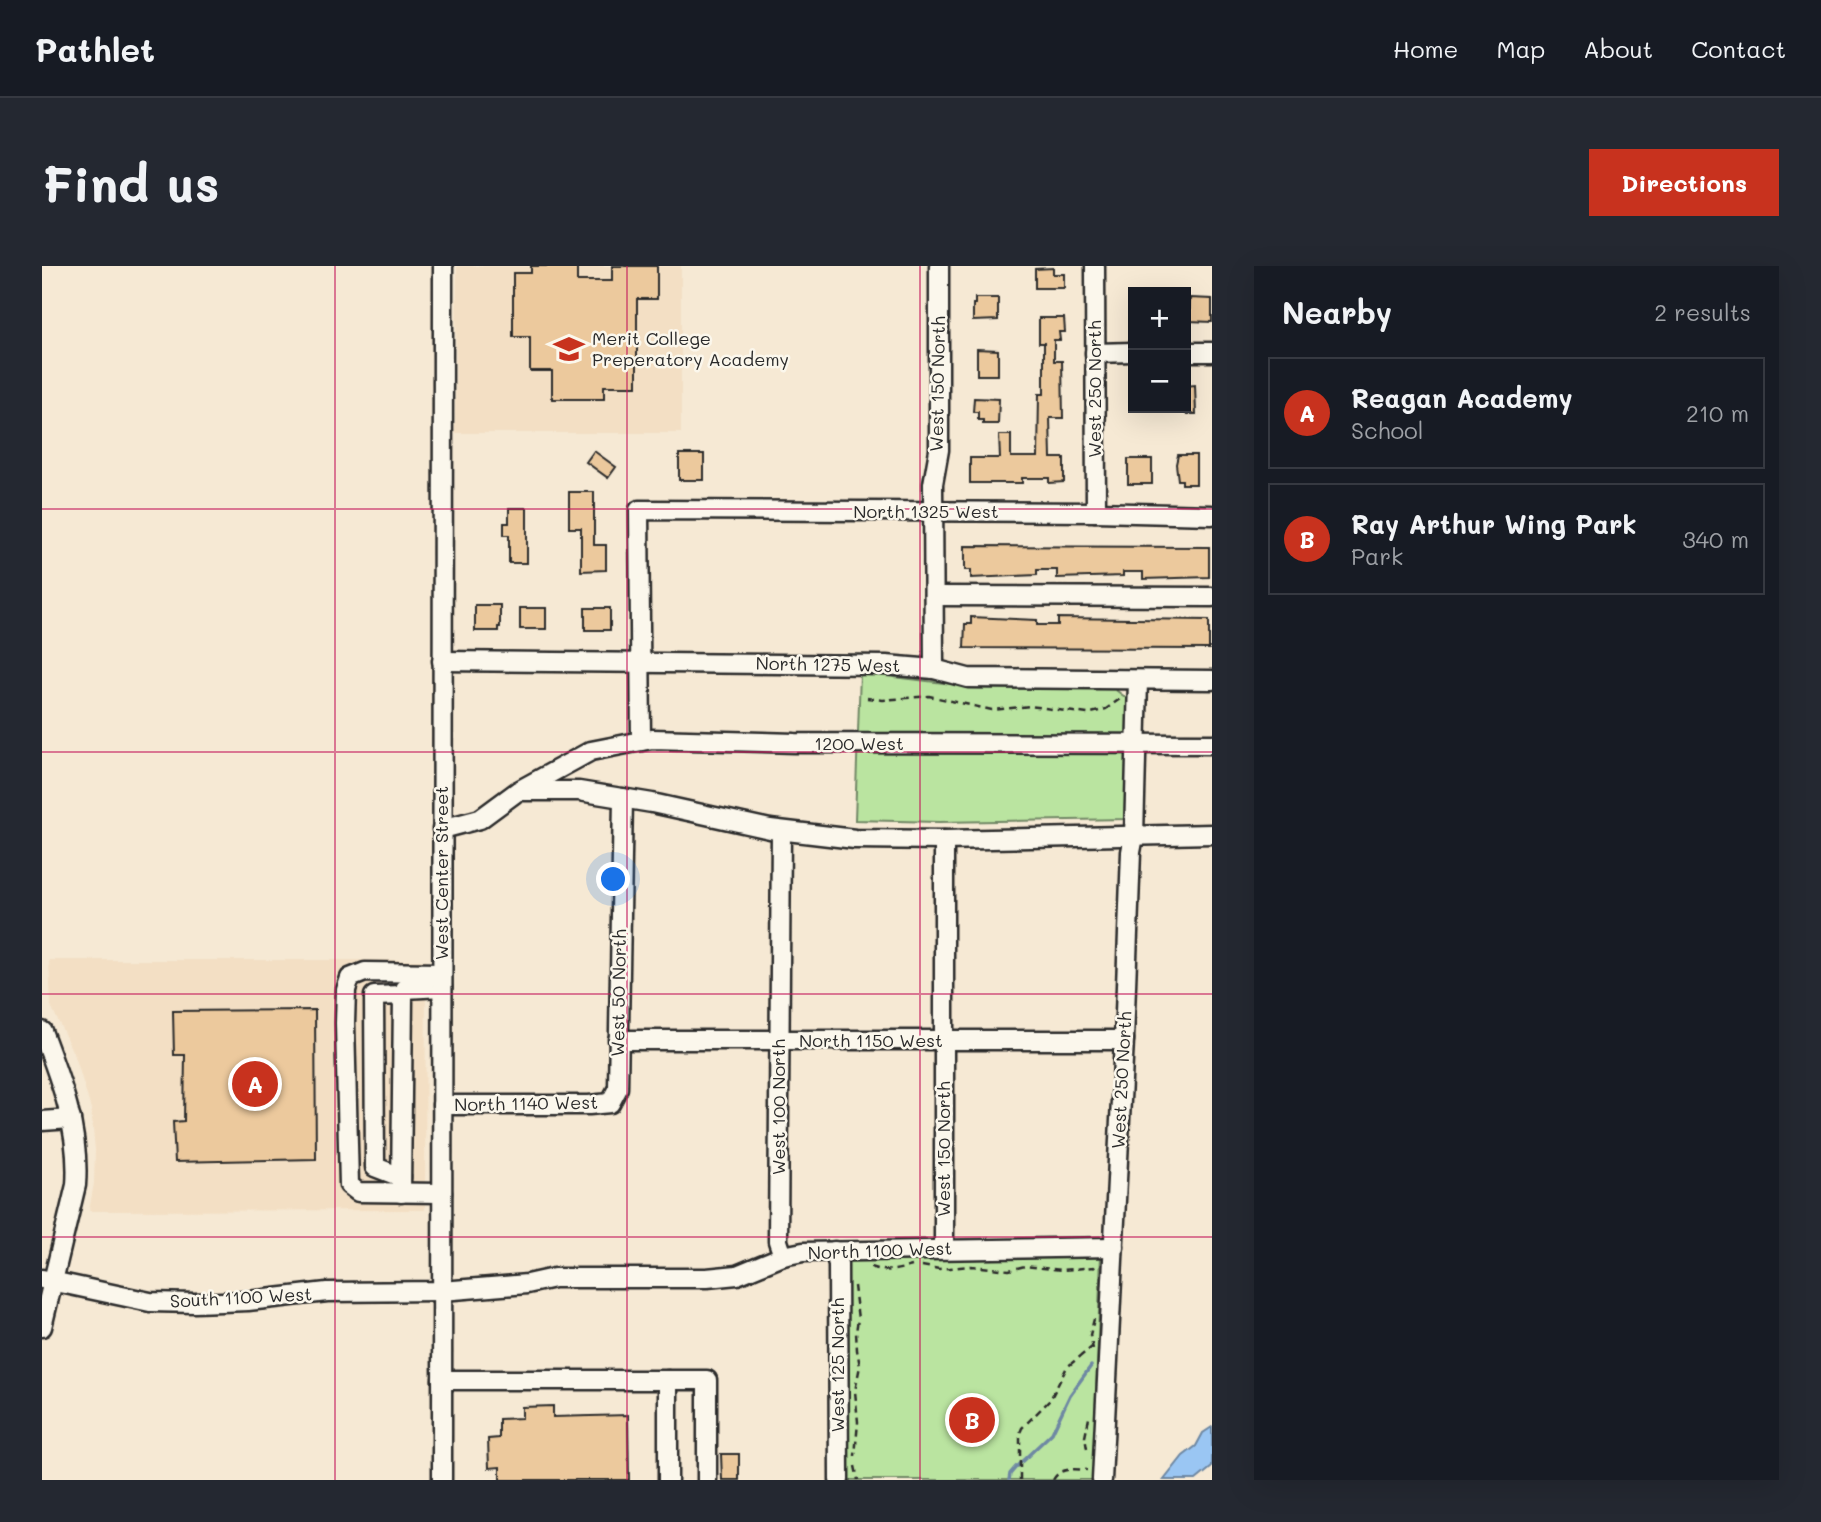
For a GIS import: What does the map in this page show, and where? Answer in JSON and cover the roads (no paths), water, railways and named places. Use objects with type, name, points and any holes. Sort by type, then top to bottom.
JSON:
[{"type":"street","name":"West Center Street","points":[[442,1480],[443,266]]},
{"type":"street","name":"West 150 North","points":[[934,670],[933,484],[939,450],[939,266]]},
{"type":"street","name":"West 250 North","points":[[1095,266],[1096,512]]},
{"type":"street","points":[[1095,353],[1128,352]]},
{"type":"street","points":[[1191,352],[1212,352]]},
{"type":"street","name":"North 1325 West","points":[[639,662],[639,510],[1212,515]]},
{"type":"street","points":[[934,596],[1212,597]]},
{"type":"street","name":"North 1275 West","points":[[442,662],[886,665],[934,670],[968,678],[1212,680]]},
{"type":"street","points":[[639,662],[641,741]]},
{"type":"street","name":"West 250 North","points":[[1095,1475],[1114,1247],[1131,852],[1134,836],[1138,680]]},
{"type":"street","name":"1200 West","points":[[442,830],[480,819],[518,791],[591,751],[652,739],[795,743],[1212,744]]},
{"type":"street","points":[[518,791],[579,791],[781,831],[855,839],[944,841],[1212,834]]},
{"type":"street","name":"West 50 North","points":[[610,1102],[618,1088],[623,798]]},
{"type":"street","name":"West 100 North","points":[[781,831],[778,1241],[783,1256]]},
{"type":"street","name":"West 150 North","points":[[944,841],[944,1248]]},
{"type":"street","points":[[442,980],[365,972],[350,978],[346,990],[349,1185],[358,1192],[401,1185],[442,1193]]},
{"type":"street","points":[[401,1185],[403,995],[405,989],[442,980]]},
{"type":"street","points":[[401,1185],[374,1167],[374,996],[403,995]]},
{"type":"street","points":[[42,1031],[71,1119],[77,1152],[76,1185],[48,1280],[42,1327]]},
{"type":"street","name":"North 1150 West","points":[[618,1040],[1124,1040]]},
{"type":"street","name":"North 1140 West","points":[[442,1105],[590,1105],[610,1102]]},
{"type":"street","points":[[42,1121],[71,1119]]},
{"type":"street","name":"North 1100 West","points":[[442,1291],[527,1284],[554,1278],[737,1275],[783,1256],[803,1252],[1114,1247]]},
{"type":"street","name":"West 125 North","points":[[834,1251],[838,1264],[839,1480]]},
{"type":"street","name":"South 1100 West","points":[[48,1280],[150,1302],[248,1301],[327,1292],[442,1291]]},
{"type":"street","points":[[442,1380],[707,1380],[707,1480]]},
{"type":"street","points":[[668,1380],[668,1480]]},
{"type":"water","points":[[1212,1427],[1212,1467],[1196,1480],[1164,1480],[1183,1456],[1196,1446],[1203,1433]]},
{"type":"waterway","points":[[1009,1480],[1016,1467],[1052,1433],[1070,1395],[1091,1366]]},
{"type":"place","name":"Merit College Preperatory Academy","points":[[569,349]]},
{"type":"place","name":"Reagan Academy","points":[[255,1084]]},
{"type":"place","name":"Ray Arthur Wing Park","points":[[972,1420]]}]
